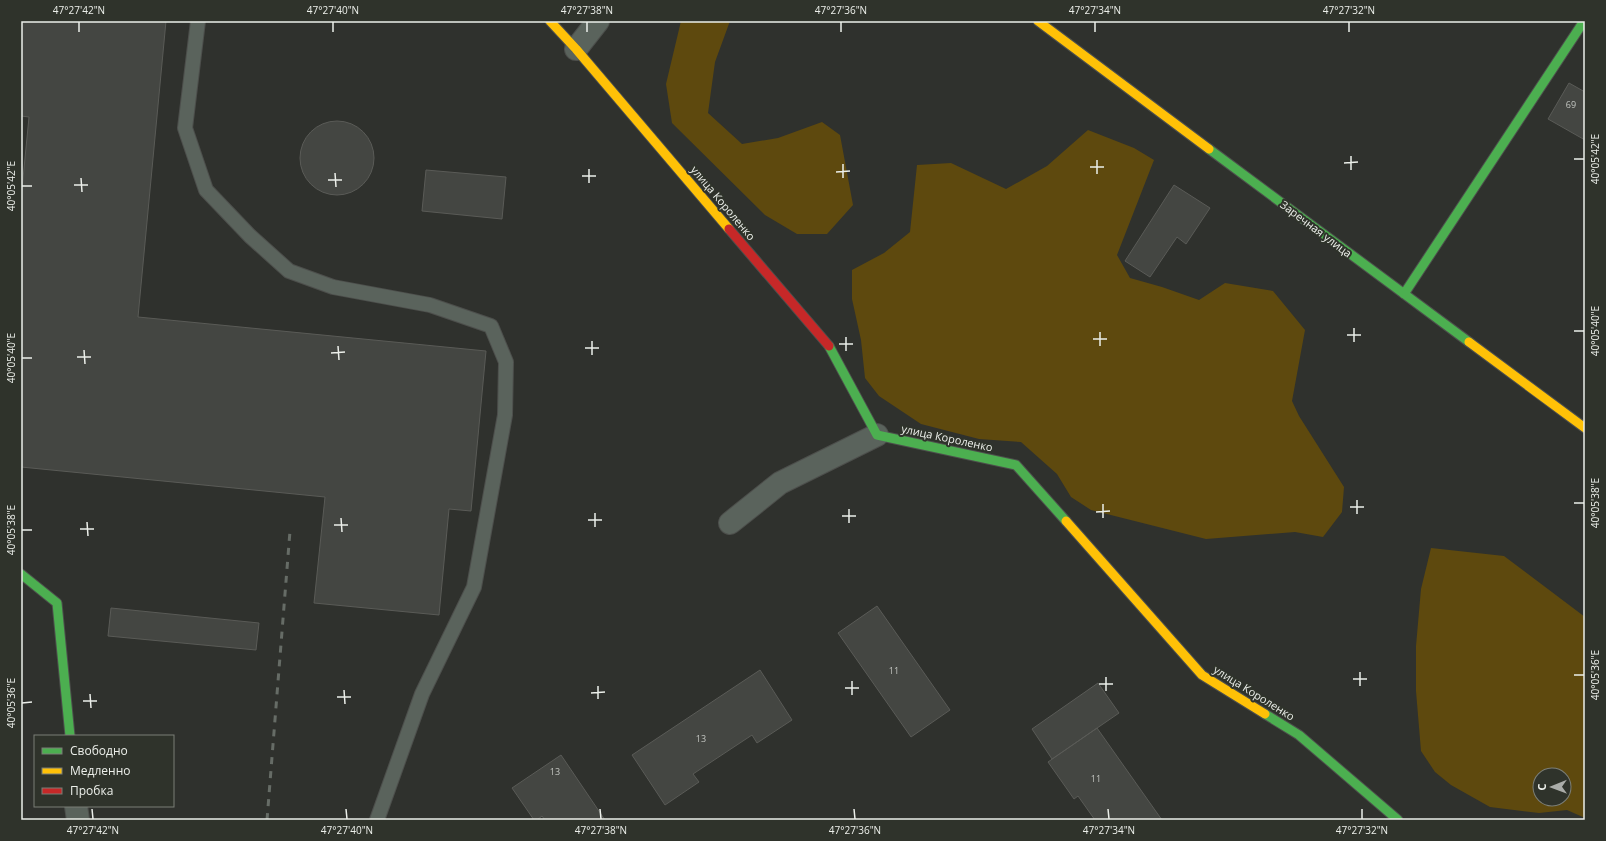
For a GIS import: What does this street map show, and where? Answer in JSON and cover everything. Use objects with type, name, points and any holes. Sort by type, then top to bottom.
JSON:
[{"type":"street","name":"улица Короленко","points":[[550,21],[576,49],[828,344],[877,435],[1016,465],[1202,675],[1299,735],[1398,820]]},
{"type":"street","points":[[576,49],[598,21]]},
{"type":"street","points":[[1404,294],[1584,21]]},
{"type":"street","name":"Заречная улица","points":[[1046,24],[1404,294],[1585,428]]},
{"type":"street","points":[[730,523],[780,483],[877,435]]},
{"type":"street","points":[[21,574],[57,603],[70,735]]},
{"type":"street","points":[[76,807],[78,820]]},
{"type":"lane","points":[[198,21],[186,128],[206,190],[250,236],[289,271],[333,287],[430,306],[491,326],[506,362],[505,416],[474,587],[422,694],[377,820]]},
{"type":"shaded area","points":[[681,21],[730,21],[715,62],[708,113],[742,144],[778,138],[822,122],[840,135],[853,205],[827,234],[797,234],[765,215],[672,123],[666,84]]},
{"type":"shaded area","points":[[1088,130],[1134,148],[1154,160],[1117,255],[1130,278],[1199,300],[1225,283],[1273,291],[1305,330],[1292,401],[1299,416],[1344,487],[1342,512],[1323,537],[1295,532],[1206,539],[1091,510],[1071,497],[1057,474],[1021,442],[979,439],[921,424],[879,396],[865,378],[861,340],[852,299],[852,270],[884,253],[910,232],[917,165],[951,163],[1006,189],[1047,166]]},
{"type":"shaded area","points":[[1431,548],[1504,556],[1585,617],[1585,818],[1567,810],[1539,813],[1490,807],[1451,785],[1435,772],[1421,751],[1416,691],[1416,646],[1421,589]]},
{"type":"building","points":[[21,21],[166,21],[138,317],[486,351],[471,511],[449,509],[439,615],[314,603],[325,497],[21,467],[21,199],[29,117],[21,116]]},
{"type":"building","points":[[1569,83],[1585,92],[1585,140],[1548,119]]},
{"type":"building","points":[[337,121],[351,124],[363,132],[371,144],[374,158],[371,172],[363,184],[351,192],[337,195],[323,192],[311,184],[303,172],[300,158],[303,144],[311,132],[323,124]]},
{"type":"building","points":[[426,170],[506,177],[502,219],[422,211]]},
{"type":"building","points":[[1174,185],[1210,208],[1186,244],[1177,237],[1150,277],[1125,261]]},
{"type":"building","points":[[877,606],[950,710],[911,737],[838,633]]},
{"type":"building","points":[[111,608],[259,623],[256,650],[108,636]]},
{"type":"building","points":[[760,670],[792,720],[757,743],[752,735],[693,774],[699,782],[665,805],[632,755]]},
{"type":"building","points":[[1098,683],[1119,713],[1052,759],[1032,729]]},
{"type":"building","points":[[1097,728],[1162,820],[1095,820],[1078,796],[1074,799],[1048,762]]},
{"type":"building","points":[[561,755],[605,820],[545,820],[542,816],[537,820],[534,820],[512,788]]},
{"type":"railway","points":[[267,820],[290,531]]},
{"type":"traffic: fast","points":[[1404,294],[1584,21]]},
{"type":"traffic: fast","points":[[1209,149],[1469,342]]},
{"type":"traffic: fast","points":[[829,346],[877,435],[1016,465],[1066,521]]},
{"type":"traffic: fast","points":[[21,574],[57,603],[70,735]]},
{"type":"traffic: fast","points":[[1265,714],[1299,735],[1398,820]]},
{"type":"traffic: slow","points":[[550,21],[576,49],[729,229]]},
{"type":"traffic: slow","points":[[1038,21],[1209,149]]},
{"type":"traffic: slow","points":[[1469,342],[1585,428]]},
{"type":"traffic: slow","points":[[1066,521],[1202,675],[1265,714]]},
{"type":"traffic: jam","points":[[729,229],[829,346]]}]
